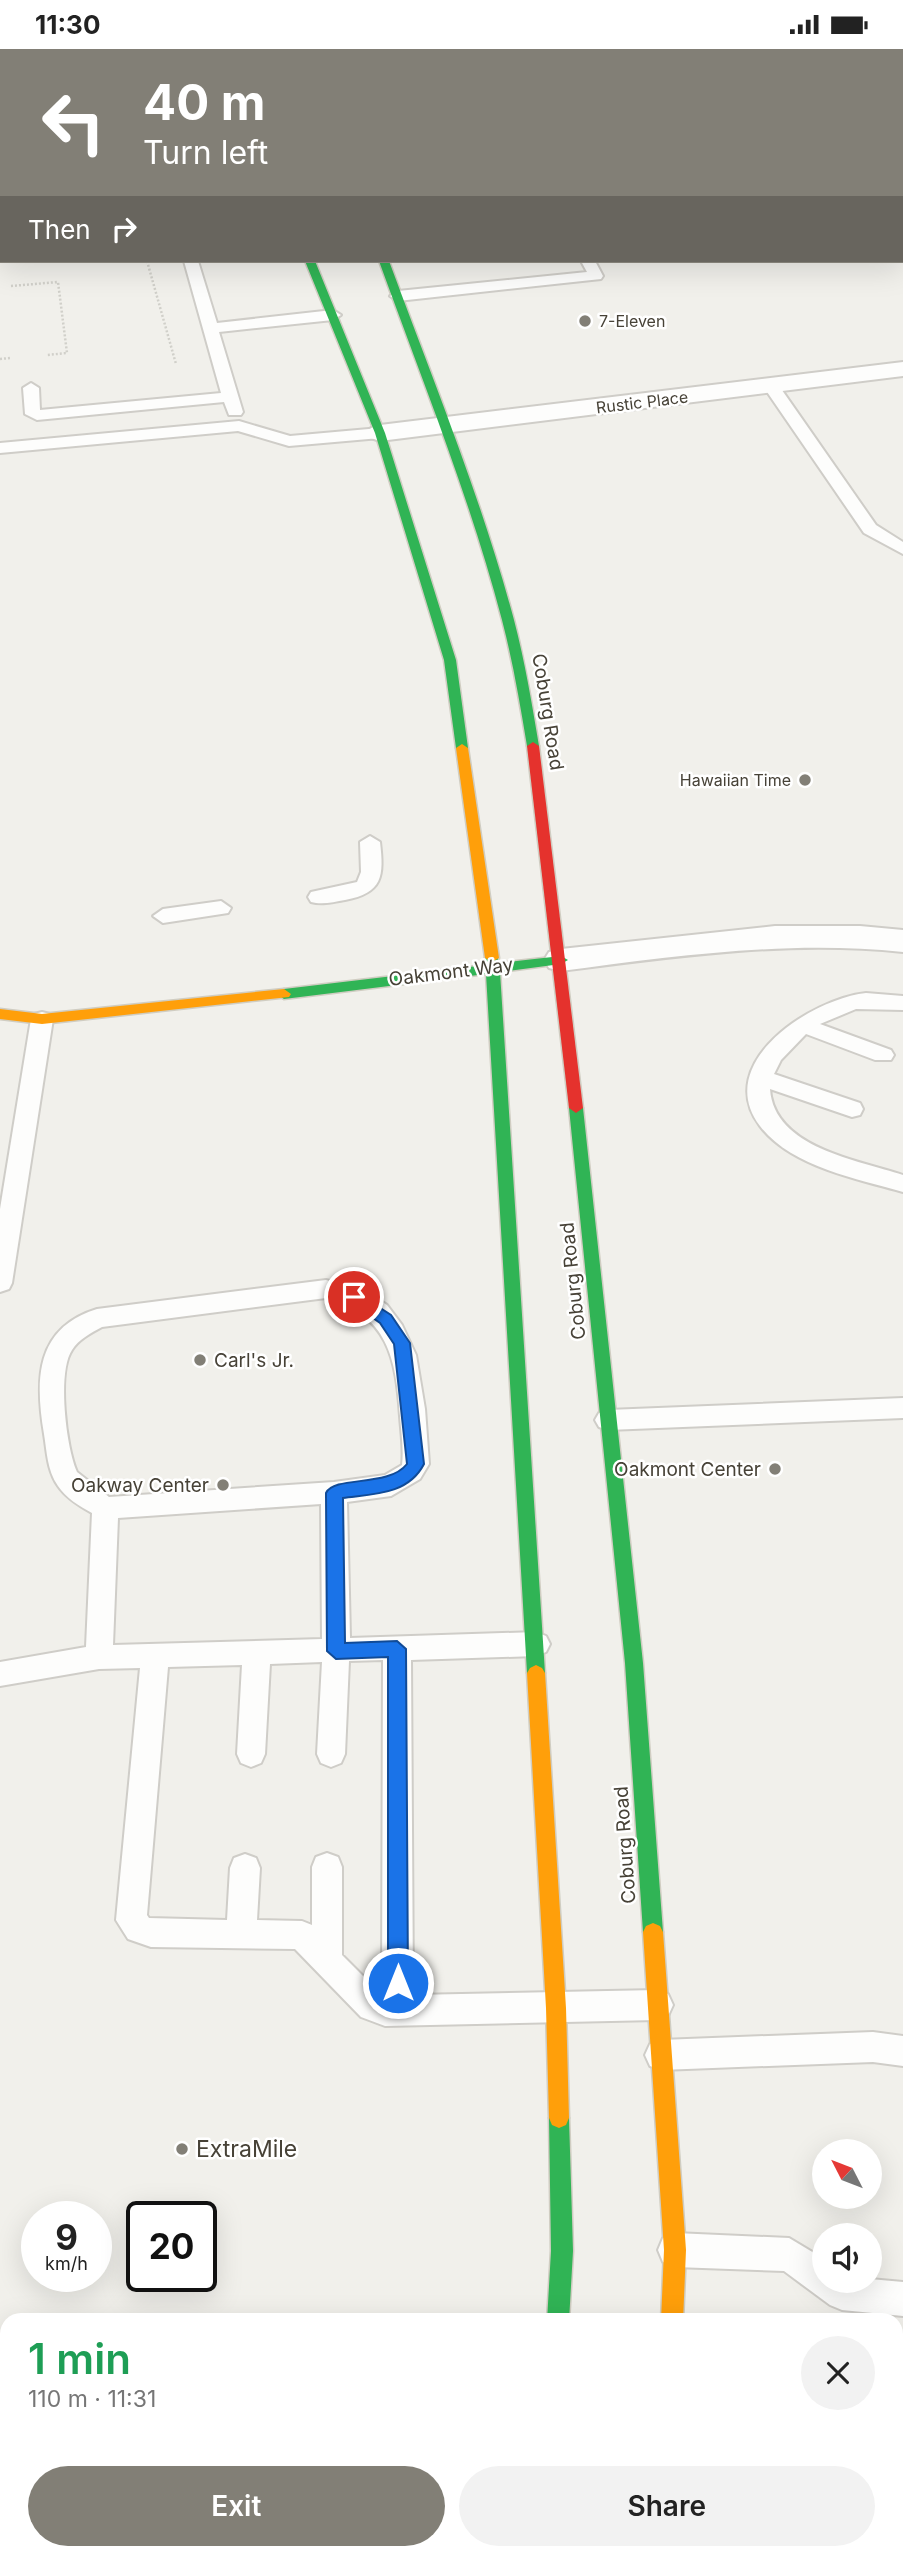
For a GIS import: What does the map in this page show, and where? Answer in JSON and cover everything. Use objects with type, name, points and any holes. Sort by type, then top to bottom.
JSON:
[{"type":"main road","points":[[311,263],[380,433],[450,660],[493,965],[556,2008],[562,2251],[558,2313]]},
{"type":"main road","name":"Coburg Road","points":[[385,263],[504,597],[527,699],[561,960],[634,1663],[675,2250],[673,2313]]},
{"type":"main road","name":"Oakmont Way","points":[[0,1014],[42,1019],[301,992],[493,965],[561,960]]},
{"type":"street","name":"Rustic Place","points":[[380,433],[903,369]]},
{"type":"street","name":"Oakmont Way","points":[[561,960],[786,935],[837,934],[903,941]]},
{"type":"lane","points":[[192,263],[239,426]]},
{"type":"lane","points":[[398,296],[596,276],[589,263]]},
{"type":"lane","points":[[211,328],[333,315]]},
{"type":"lane","points":[[771,386],[870,529],[903,549]]},
{"type":"lane","points":[[31,389],[32,411],[37,415],[230,397]]},
{"type":"lane","points":[[0,448],[239,426],[289,441],[380,433]]},
{"type":"lane","points":[[318,897],[358,890],[372,878],[370,842]]},
{"type":"lane","points":[[163,916],[221,908]]},
{"type":"lane","points":[[903,1003],[875,1000],[854,1002],[831,1008],[802,1025],[775,1052],[762,1079],[758,1104],[767,1120],[781,1133],[809,1150],[903,1184]]},
{"type":"lane","points":[[0,1283],[42,1019]]},
{"type":"lane","points":[[802,1025],[883,1055]]},
{"type":"lane","points":[[762,1079],[852,1109]]},
{"type":"lane","points":[[326,1289],[341,1291],[371,1307],[385,1319],[402,1343],[416,1464],[411,1472],[391,1485],[334,1493],[105,1508],[70,1483],[61,1465],[52,1370],[57,1349],[72,1331],[97,1318],[326,1289]]},
{"type":"lane","points":[[608,1420],[903,1408]]},
{"type":"lane","points":[[331,1754],[336,1651],[334,1493]]},
{"type":"lane","points":[[99,1657],[105,1508]]},
{"type":"lane","points":[[0,1674],[99,1657],[536,1644]]},
{"type":"lane","points":[[397,1649],[398,2011]]},
{"type":"lane","points":[[251,1754],[257,1654]]},
{"type":"lane","points":[[155,1656],[131,1920],[139,1929],[151,1933],[302,1935],[372,2005],[385,2011],[657,2004]]},
{"type":"lane","points":[[327,1867],[327,1958]]},
{"type":"lane","points":[[241,1933],[245,1868]]},
{"type":"lane","points":[[661,2055],[873,2047],[903,2051]]},
{"type":"lane","points":[[675,2250],[789,2255],[812,2271]]},
{"type":"lane","points":[[874,2293],[903,2299]]},
{"type":"path","points":[[148,263],[176,364]]},
{"type":"path","points":[[0,287],[58,282],[67,353],[40,356]]},
{"type":"path","points":[[0,359],[13,358]]},
{"type":"traffic: fast","points":[[311,263],[380,433],[450,660],[462,748]]},
{"type":"traffic: fast","points":[[385,263],[472,500],[491,561],[523,683],[533,746]]},
{"type":"traffic: fast","points":[[492,958],[536,1673]]},
{"type":"traffic: fast","points":[[284,994],[561,960]]},
{"type":"traffic: fast","points":[[576,1108],[634,1663],[653,1932]]},
{"type":"traffic: fast","points":[[558,2313],[562,2251],[559,2118]]},
{"type":"traffic: slow","points":[[462,748],[492,958]]},
{"type":"traffic: slow","points":[[0,1014],[42,1019],[284,994]]},
{"type":"traffic: slow","points":[[536,1673],[556,2008],[559,2118]]},
{"type":"traffic: slow","points":[[653,1932],[675,2250],[672,2313]]},
{"type":"traffic: jam","points":[[533,746],[576,1108]]},
{"type":"place","name":"7-Eleven","points":[[585,321]]},
{"type":"place","name":"Hawaiian Time","points":[[805,780]]},
{"type":"place","name":"Carl's Jr.","points":[[200,1360]]},
{"type":"place","name":"Oakmont Center","points":[[775,1469]]},
{"type":"place","name":"Oakway Center","points":[[223,1485]]},
{"type":"place","name":"ExtraMile","points":[[182,2149]]},
{"type":"route","points":[[354,1297],[385,1319],[402,1343],[416,1464],[411,1472],[391,1485],[334,1493],[336,1651],[397,1649],[398,1983]]}]
